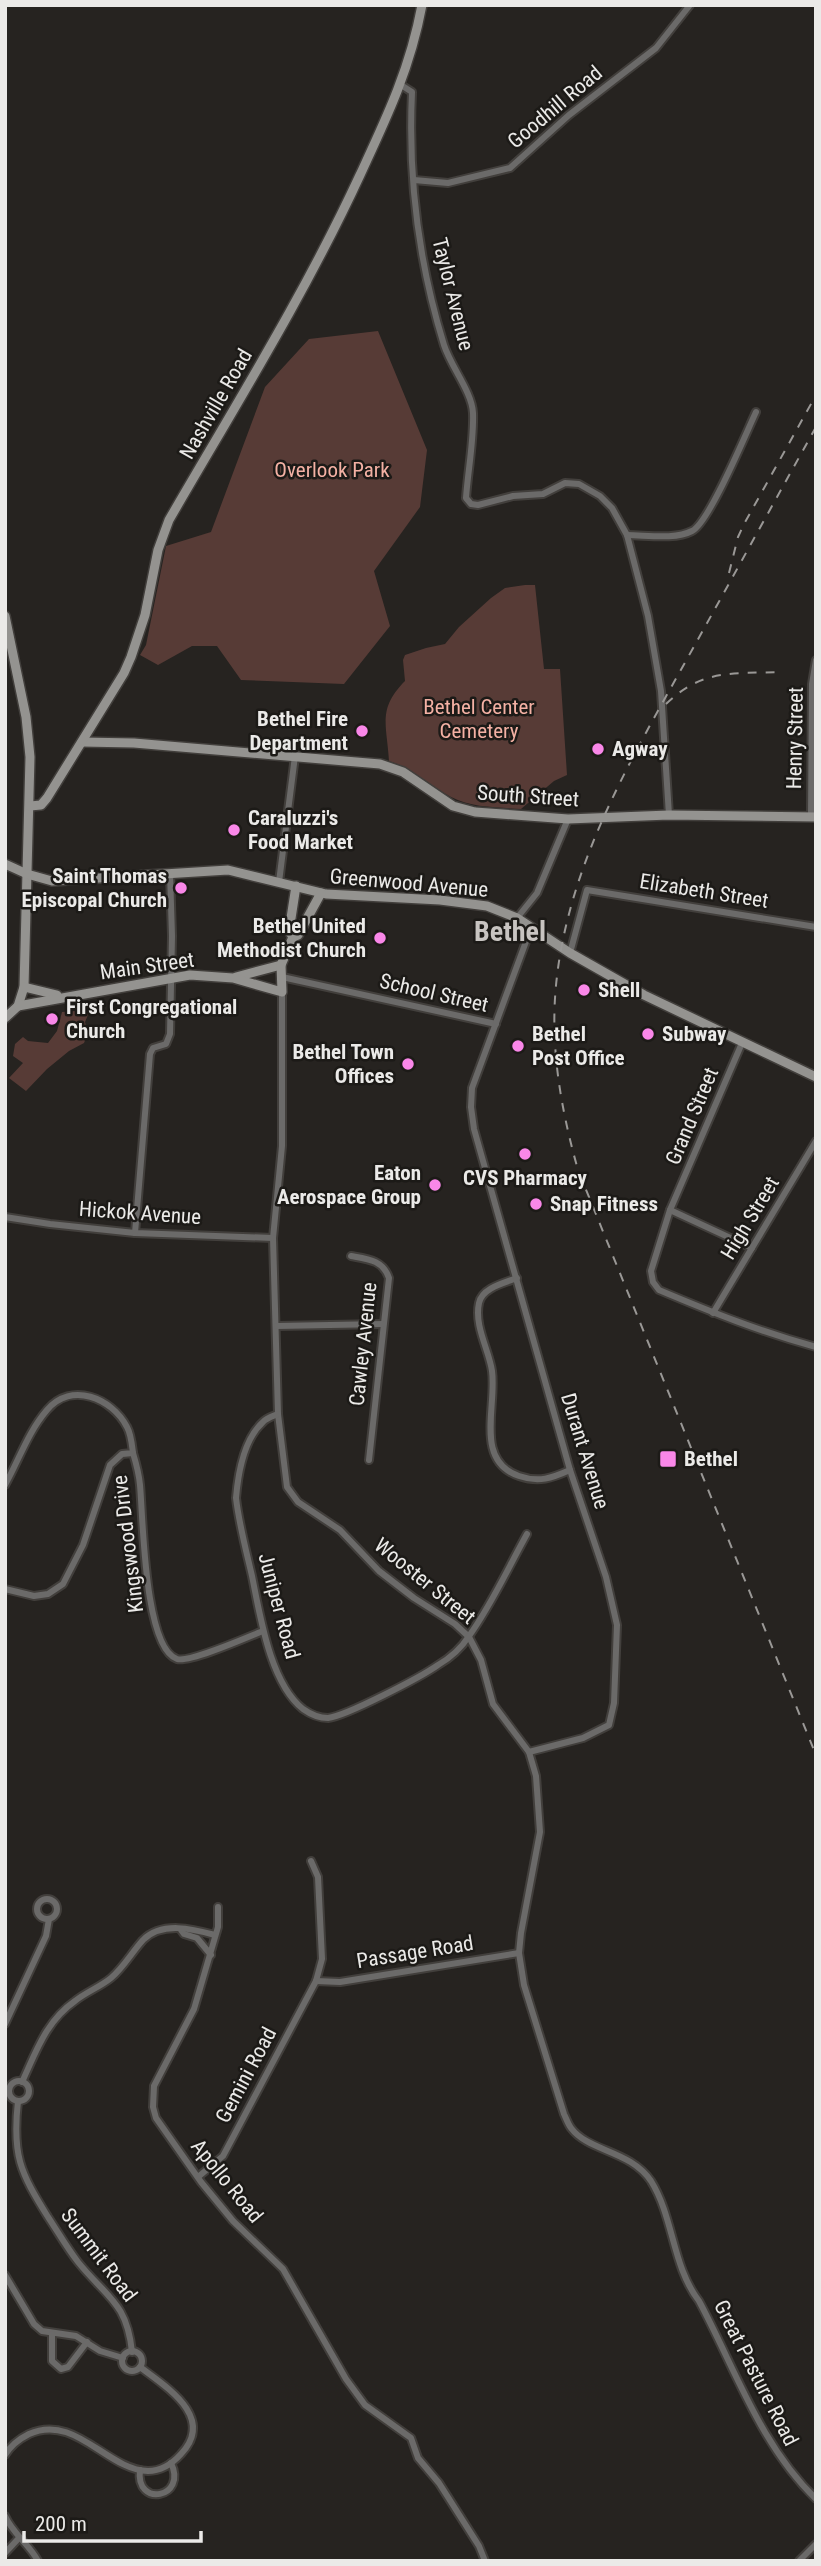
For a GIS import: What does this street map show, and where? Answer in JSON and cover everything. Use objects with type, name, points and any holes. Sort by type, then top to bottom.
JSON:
[{"type":"street","name":"Nashville Road","points":[[30,806],[39,806],[45,802],[124,673],[136,646],[158,550],[169,520],[314,272],[401,85],[412,52],[422,5]]},
{"type":"street","name":"Goodhill Road","points":[[414,180],[448,183],[510,167],[569,115],[656,48],[690,5]]},
{"type":"street","name":"Taylor Avenue","points":[[401,85],[412,92],[410,136],[416,216],[444,347],[458,378],[469,394],[473,412],[466,498],[471,504],[478,505],[513,496],[543,494],[565,483],[579,484],[600,496],[612,508],[627,535],[648,616],[661,691],[669,815]]},
{"type":"street","points":[[627,535],[685,534],[696,530],[711,507],[756,412]]},
{"type":"street","points":[[5,616],[28,729],[30,806],[24,987],[10,1012]]},
{"type":"street","name":"Henry Street","points":[[813,817],[812,695],[816,660]]},
{"type":"street","name":"South Street","points":[[82,742],[134,743],[380,764],[403,772],[453,806],[475,812],[568,819],[669,815],[813,817]]},
{"type":"street","points":[[279,882],[295,756]]},
{"type":"street","points":[[517,918],[537,892],[568,819]]},
{"type":"street","name":"Greenwood Avenue","points":[[5,864],[52,881],[228,870],[321,893],[487,906],[517,918],[570,953],[644,995],[816,1077]]},
{"type":"street","points":[[135,1233],[150,1054],[153,1048],[163,1046],[169,1040],[170,873]]},
{"type":"street","points":[[293,937],[289,931],[296,886]]},
{"type":"street","name":"Elizabeth Street","points":[[570,953],[587,890],[816,927]]},
{"type":"street","points":[[281,964],[293,937],[298,935],[321,893]]},
{"type":"street","points":[[496,1024],[531,928]]},
{"type":"street","name":"Main Street","points":[[233,978],[281,964]]},
{"type":"street","name":"Wooster Street","points":[[281,964],[282,1146],[273,1238],[278,1414],[285,1476],[291,1494],[298,1502],[319,1513],[340,1530],[379,1571],[414,1598],[455,1624],[469,1637],[481,1660],[493,1704],[528,1752],[536,1776],[540,1832],[521,1933],[519,1953],[524,1985],[552,2078],[571,2128],[583,2139],[622,2155],[650,2180],[657,2193],[677,2255]]},
{"type":"street","name":"Main Street","points":[[10,1012],[66,996],[190,975],[233,978],[282,992]]},
{"type":"street","name":"School Street","points":[[282,977],[496,1024]]},
{"type":"street","name":"Main Street","points":[[24,987],[66,996]]},
{"type":"street","name":"Durant Avenue","points":[[496,1024],[472,1088],[474,1129],[570,1470],[606,1577],[617,1625],[614,1703],[609,1725],[583,1738],[528,1752]]},
{"type":"street","name":"Grand Street","points":[[713,1313],[659,1290],[653,1282],[651,1271],[670,1210],[742,1043]]},
{"type":"street","name":"High Street","points":[[713,1313],[816,1141]]},
{"type":"street","points":[[670,1210],[752,1248]]},
{"type":"street","name":"Hickok Avenue","points":[[5,1217],[135,1233],[273,1238]]},
{"type":"street","name":"Cawley Avenue","points":[[351,1256],[370,1260],[386,1269],[389,1278],[369,1460]]},
{"type":"street","points":[[517,1278],[492,1288],[482,1296],[478,1304],[494,1385],[490,1433],[492,1449],[500,1466],[529,1479],[546,1480],[570,1470]]},
{"type":"street","points":[[713,1313],[764,1333],[816,1347]]},
{"type":"street","points":[[277,1326],[383,1324]]},
{"type":"street","name":"Kingswood Drive","points":[[5,1485],[25,1442],[48,1409],[65,1397],[94,1396],[110,1406],[127,1427],[140,1482],[153,1617],[168,1653],[178,1659],[191,1658],[263,1631]]},
{"type":"street","name":"Juniper Road","points":[[278,1414],[264,1421],[251,1438],[237,1480],[236,1498],[263,1631],[275,1666],[300,1707],[313,1715],[326,1718],[347,1711],[428,1671],[452,1655],[469,1637],[503,1584],[527,1534]]},
{"type":"street","name":"Kingswood Drive","points":[[5,1589],[34,1596],[48,1594],[63,1584],[83,1545],[110,1465],[122,1454],[134,1453]]},
{"type":"street","name":"Gemini Road","points":[[198,2177],[223,2156],[316,1981],[322,1959],[318,1877],[311,1861]]},
{"type":"street","name":"Apollo Road","points":[[218,1906],[211,1955],[194,2009],[154,2086],[153,2107],[156,2118],[233,2221],[283,2269],[345,2379],[365,2405],[411,2438],[418,2458],[439,2483],[479,2546],[485,2561]]},
{"type":"street","points":[[5,2025],[46,1936],[49,1919]]},
{"type":"street","name":"Summit Road","points":[[132,2352],[128,2324],[121,2311],[73,2256],[26,2181],[16,2147],[18,2101],[24,2100],[28,2095],[29,2089],[22,2082],[41,2040],[59,2014],[78,1998],[110,1979],[148,1936],[163,1930],[187,1928],[215,1935]]},
{"type":"street","points":[[181,1930],[184,1934],[197,1938],[211,1955]]},
{"type":"street","name":"Passage Road","points":[[316,1981],[340,1982],[519,1953]]},
{"type":"street","points":[[18,2101],[12,2099],[7,2090],[14,2083],[22,2082]]},
{"type":"street","name":"Great Pasture Road","points":[[677,2255],[687,2286],[710,2322],[762,2428],[782,2462],[816,2499]]},
{"type":"street","points":[[5,2275],[37,2328],[52,2334],[76,2336],[100,2351],[123,2358]]},
{"type":"street","points":[[52,2334],[52,2361],[61,2369],[68,2367],[88,2342]]},
{"type":"street","points":[[132,2352],[140,2356],[142,2362],[134,2371],[128,2371],[122,2364],[123,2358],[132,2352]]},
{"type":"street","points":[[5,2455],[16,2442],[32,2433],[62,2431],[140,2470],[156,2470],[171,2463],[188,2442],[192,2428],[189,2413],[176,2395],[140,2367]]},
{"type":"street","points":[[140,2470],[140,2480],[148,2492],[161,2495],[166,2493],[172,2484],[174,2474],[171,2463]]},
{"type":"street","points":[[5,2516],[38,2561]]},
{"type":"street","points":[[5,2553],[19,2538]]},
{"type":"street","points":[[799,2561],[816,2544]]},
{"type":"green space","name":"Overlook Park","points":[[378,331],[427,450],[420,507],[374,571],[390,626],[344,684],[241,680],[217,646],[192,646],[158,665],[140,655],[146,645],[166,546],[211,532],[265,387],[309,339]]},
{"type":"green space","name":"Bethel Center Cemetery","points":[[535,585],[544,669],[560,669],[567,775],[554,781],[521,809],[467,803],[451,797],[406,768],[389,761],[387,709],[390,700],[405,681],[405,655],[445,644],[459,627],[491,598],[505,588]]},
{"type":"green space","points":[[90,1010],[85,1022],[88,1033],[84,1043],[47,1069],[26,1091],[9,1078],[23,1063],[13,1056],[15,1044],[23,1037],[28,1041],[48,1043],[57,1031],[62,1012]]},
{"type":"railway","points":[[729,573],[744,524],[816,395]]},
{"type":"railway","points":[[816,427],[645,734],[606,812],[575,892],[564,933],[557,976],[554,1025],[561,1098],[578,1170],[816,1755]]},
{"type":"railway","points":[[666,704],[693,684],[720,675],[782,672]]},
{"type":"place","name":"Bethel Fire Department","points":[[362,731]]},
{"type":"place","name":"Agway","points":[[598,749]]},
{"type":"place","name":"Caraluzzi's Food Market","points":[[234,830]]},
{"type":"place","name":"Saint Thomas Episcopal Church","points":[[181,888]]},
{"type":"place","name":"Bethel United Methodist Church","points":[[380,938]]},
{"type":"place","name":"Shell","points":[[584,990]]},
{"type":"place","name":"First Congregational Church","points":[[52,1019]]},
{"type":"place","name":"Subway","points":[[648,1034]]},
{"type":"place","name":"Bethel Post Office","points":[[518,1046]]},
{"type":"place","name":"Bethel Town Offices","points":[[408,1064]]},
{"type":"place","name":"CVS Pharmacy","points":[[525,1154]]},
{"type":"place","name":"Eaton Aerospace Group","points":[[435,1185]]},
{"type":"place","name":"Snap Fitness","points":[[536,1204]]},
{"type":"place","name":"Bethel","points":[[668,1459]]},
{"type":"district","name":"Bethel","points":[[510,931]]}]
